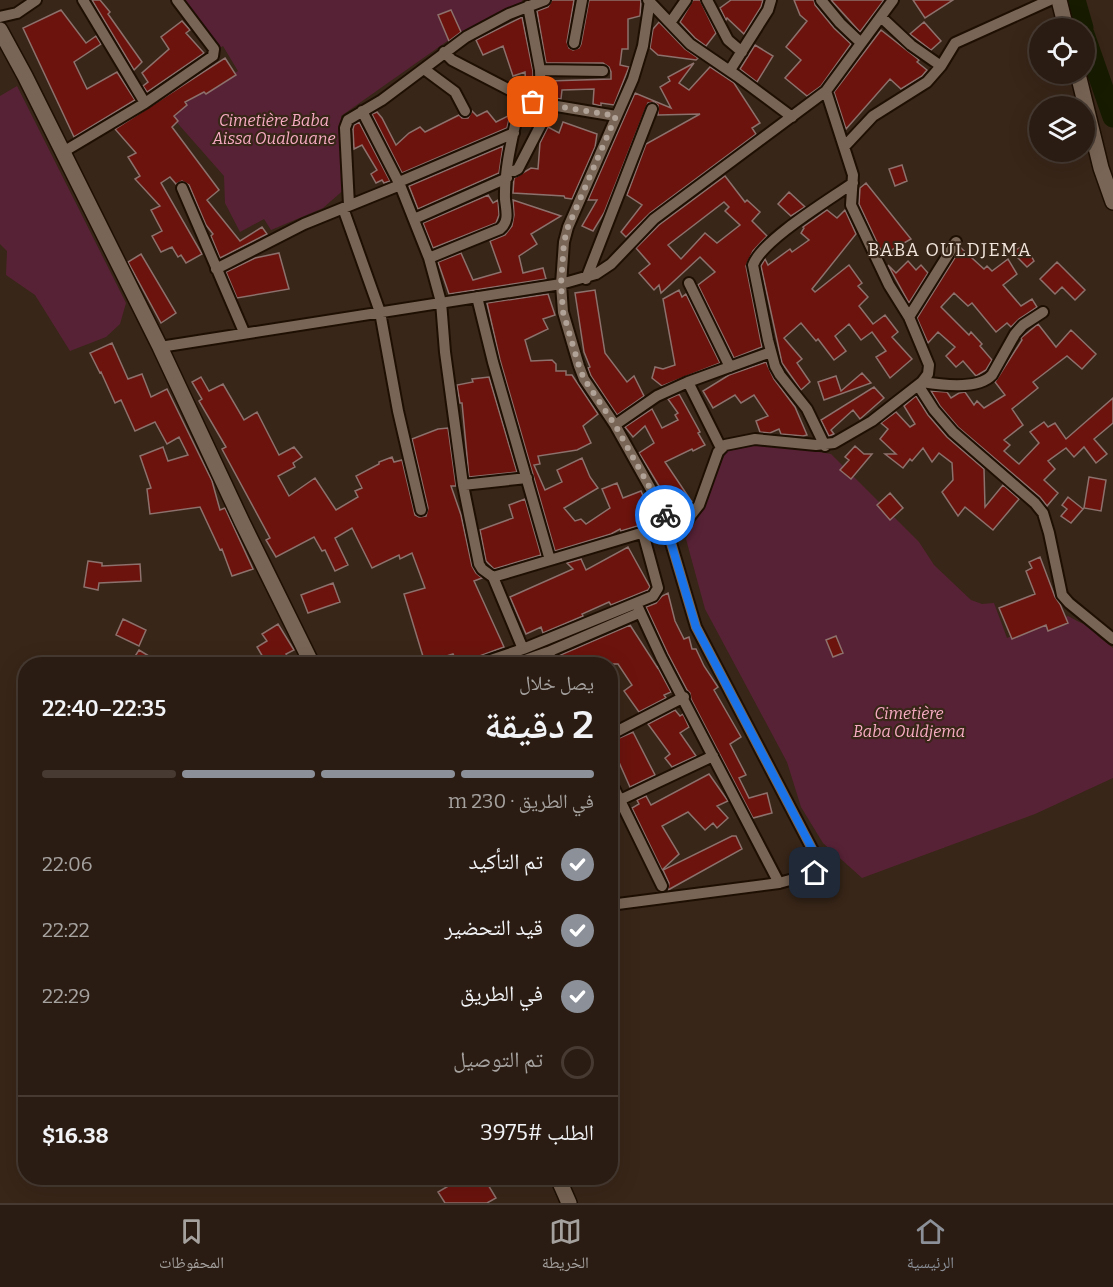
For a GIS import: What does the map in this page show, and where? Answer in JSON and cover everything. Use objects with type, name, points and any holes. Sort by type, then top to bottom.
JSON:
[{"type":"main road","points":[[1059,0],[1064,18]]},
{"type":"main road","points":[[0,30],[160,347],[309,657]]},
{"type":"main road","points":[[1080,84],[1101,168],[1113,202]]},
{"type":"main road","points":[[561,1185],[569,1203]]},
{"type":"street","points":[[0,18],[17,13],[36,0]]},
{"type":"street","points":[[83,0],[145,103]]},
{"type":"street","points":[[63,152],[145,103],[215,53],[177,0]]},
{"type":"street","points":[[422,510],[398,411],[380,312],[346,207],[345,128],[350,117],[382,99],[466,37],[544,0]]},
{"type":"street","points":[[574,43],[582,0]]},
{"type":"street","points":[[670,23],[686,0]]},
{"type":"street","points":[[730,70],[768,10],[771,0]]},
{"type":"street","points":[[820,0],[861,43]]},
{"type":"street","points":[[160,347],[586,279],[611,264],[654,219],[826,90],[893,0]]},
{"type":"street","points":[[844,147],[873,116],[927,82],[941,66],[950,48],[961,39],[1050,0]]},
{"type":"street","points":[[650,1],[690,44],[730,70],[792,117]]},
{"type":"street","points":[[618,904],[779,883],[815,873],[820,868],[820,864],[696,627],[668,526],[615,425],[584,379],[563,312],[561,284],[564,242],[568,227],[640,60],[650,1]]},
{"type":"street","points":[[708,1],[728,40],[742,51]]},
{"type":"street","points":[[414,219],[518,169],[546,104],[528,6]]},
{"type":"street","points":[[881,17],[911,45],[941,66]]},
{"type":"street","points":[[444,52],[452,60],[521,97],[546,104],[616,116]]},
{"type":"street","points":[[424,69],[455,92],[465,111]]},
{"type":"street","points":[[540,70],[603,71]]},
{"type":"street","points":[[493,578],[688,519],[694,512],[722,448],[731,443],[755,439],[825,446],[844,439],[872,421],[920,384],[930,369],[909,317],[889,285],[851,206],[853,175],[826,90]]},
{"type":"street","points":[[429,258],[505,225],[507,221],[505,192],[507,174],[521,97]]},
{"type":"street","points":[[586,279],[652,109]]},
{"type":"street","points":[[362,111],[400,184],[429,258],[441,302],[444,344],[464,485],[479,564],[493,578],[523,649]]},
{"type":"street","points":[[216,269],[304,224],[514,134]]},
{"type":"street","points":[[825,446],[807,409],[780,375],[771,352],[753,268],[754,260],[762,250],[853,183]]},
{"type":"street","points":[[182,188],[244,332]]},
{"type":"street","points":[[909,317],[956,242]]},
{"type":"street","points":[[689,283],[730,367]]},
{"type":"street","points":[[477,297],[493,362],[550,560]]},
{"type":"street","points":[[920,384],[982,383],[987,380],[1015,334],[1023,325],[1043,312]]},
{"type":"street","points":[[615,425],[657,396],[688,382],[771,352]]},
{"type":"street","points":[[688,382],[722,448]]},
{"type":"street","points":[[920,384],[934,410],[953,432],[1040,508],[1049,533],[1062,596],[1113,639]]},
{"type":"street","points":[[464,485],[527,478]]},
{"type":"street","points":[[527,657],[548,652],[638,608],[653,596],[658,588],[644,533]]},
{"type":"street","points":[[638,608],[779,883]]},
{"type":"street","points":[[515,657],[523,649],[638,608]]},
{"type":"street","points":[[548,652],[550,657]]},
{"type":"street","points":[[618,731],[684,697]]},
{"type":"street","points":[[620,800],[713,756]]},
{"type":"street","points":[[618,796],[662,886]]},
{"type":"green space","name":"Cimetière Baba Aissa Oualouane","points":[[178,0],[522,0],[524,4],[453,37],[341,116],[347,187],[323,208],[271,230],[264,219],[240,232],[225,203],[224,176],[173,118],[187,102],[238,71],[223,46],[216,50]]},
{"type":"green space","points":[[17,86],[126,303],[120,324],[106,337],[70,351],[35,295],[6,275],[7,251],[0,244],[0,96]]},
{"type":"green space","name":"Cimetière Baba Ouldjema","points":[[764,443],[831,454],[919,542],[934,565],[971,600],[982,604],[994,603],[1007,638],[1068,616],[1090,625],[1098,636],[1113,648],[1113,778],[1035,814],[862,878],[823,843],[801,807],[787,762],[705,609],[686,539],[705,504],[726,451]]},
{"type":"building","points":[[92,0],[100,0],[110,12],[108,14],[142,62],[134,70]]},
{"type":"building","points":[[552,0],[574,0],[567,42],[569,48],[573,50],[579,48],[581,44],[589,0],[641,0],[640,16],[628,19],[628,49],[622,49],[620,65],[629,67],[614,105],[593,104],[594,89],[562,90],[561,99],[548,97],[548,81],[611,79],[609,67],[603,63],[546,63],[537,11],[548,7]]},
{"type":"building","points":[[693,0],[700,0],[716,33],[706,46],[680,22]]},
{"type":"building","points":[[731,0],[763,0],[744,34],[727,18],[726,20],[720,8]]},
{"type":"building","points":[[794,0],[814,0],[815,5],[834,28],[851,44],[821,86],[807,96],[785,78],[801,60],[786,47],[807,21],[800,15]]},
{"type":"building","points":[[831,0],[884,0],[860,32]]},
{"type":"building","points":[[913,0],[953,0],[925,18]]},
{"type":"building","points":[[61,10],[86,43],[96,36],[101,44],[74,62],[87,89],[117,72],[135,100],[74,137],[23,28]]},
{"type":"building","points":[[451,10],[461,32],[449,41],[438,15]]},
{"type":"building","points":[[522,17],[533,71],[533,94],[526,90],[525,72],[513,76],[503,46],[483,55],[476,40]]},
{"type":"building","points":[[182,21],[190,30],[186,33],[204,53],[147,92],[143,86],[148,82],[142,73],[169,49],[161,37]]},
{"type":"building","points":[[659,22],[685,49],[698,58],[696,60],[658,55],[650,48],[653,29]]},
{"type":"building","points":[[924,22],[941,41],[931,50],[910,34]]},
{"type":"building","points":[[881,30],[919,60],[917,62],[927,70],[922,76],[901,89],[890,79],[846,129],[834,92]]},
{"type":"building","points":[[755,45],[773,56],[757,82],[740,69]]},
{"type":"building","points":[[225,58],[236,75],[206,94],[204,92],[185,102],[187,105],[174,116],[178,121],[172,127],[219,190],[207,200],[240,241],[262,227],[267,234],[220,258],[211,236],[213,234],[206,225],[189,185],[182,181],[176,184],[170,177],[161,183],[202,254],[186,263],[181,255],[178,257],[172,247],[161,252],[152,236],[162,231],[151,210],[160,206],[135,179],[140,176],[128,157],[136,153],[115,129]]},
{"type":"building","points":[[694,63],[679,83],[689,90],[710,67],[734,83],[760,123],[752,128],[756,134],[650,213],[626,237],[621,232],[642,205],[627,195],[646,144],[700,114],[658,115],[658,105],[654,102],[648,103],[604,213],[593,231],[582,226],[597,200],[588,200],[635,93],[671,108],[660,87],[670,81],[668,77]]},
{"type":"building","points":[[472,111],[477,116],[487,111],[496,122],[510,115],[507,128],[402,173],[372,114],[377,112],[382,118],[396,145],[420,127],[425,132],[459,115],[462,118],[468,118]]},
{"type":"building","points":[[359,122],[390,181],[384,183],[382,180],[376,183],[371,174],[377,170],[362,145],[354,149],[353,129],[354,125]]},
{"type":"building","points":[[563,122],[597,134],[595,147],[572,199],[564,196],[513,193],[514,178],[531,168],[538,169],[540,143],[548,127],[559,133]]},
{"type":"building","points":[[503,146],[499,173],[418,209],[409,186]]},
{"type":"building","points":[[902,165],[907,181],[895,186],[889,169]]},
{"type":"building","points":[[725,176],[745,202],[747,200],[760,212],[752,221],[767,236],[753,251],[746,266],[762,347],[734,358],[698,285],[715,272],[700,257],[661,293],[659,285],[654,290],[639,273],[650,264],[636,248],[659,225]],"holes":[[[724,202],[729,207],[725,211],[740,225],[717,243],[705,233],[681,259],[668,245]]]},
{"type":"building","points":[[866,183],[911,239],[883,255],[859,204],[860,188]]},
{"type":"building","points":[[789,192],[805,207],[791,216],[778,204]]},
{"type":"building","points":[[488,195],[493,203],[498,200],[499,215],[496,223],[433,248],[423,223]]},
{"type":"building","points":[[513,200],[561,216],[531,234],[537,244],[519,256],[523,273],[543,268],[546,279],[449,294],[438,262],[461,253],[473,280],[501,272],[490,241],[505,235],[512,226]]},
{"type":"building","points":[[827,210],[837,218],[845,210],[856,234],[812,289],[815,292],[849,265],[862,283],[858,286],[868,297],[859,306],[873,324],[885,315],[898,332],[892,337],[912,359],[890,378],[876,357],[886,351],[872,332],[861,340],[849,324],[835,336],[846,351],[834,360],[818,339],[816,341],[801,323],[784,338],[802,359],[797,363],[810,382],[801,390],[782,363],[761,266],[765,259],[768,265],[790,249],[792,252],[809,240],[801,233],[803,227]]},
{"type":"building","points":[[1025,245],[1034,261],[1027,267],[1014,254],[1015,250]]},
{"type":"building","points":[[961,248],[984,269],[987,266],[992,271],[1008,259],[1017,274],[1003,285],[1021,306],[1032,299],[1037,307],[1011,327],[1007,323],[996,332],[972,303],[968,306],[954,293],[941,307],[969,335],[971,332],[992,360],[986,370],[976,376],[963,361],[956,367],[946,356],[955,347],[938,332],[928,343],[917,318]]},
{"type":"building","points":[[279,253],[289,289],[237,298],[226,272],[255,258]]},
{"type":"building","points":[[141,254],[176,313],[161,323],[128,262]]},
{"type":"building","points":[[908,261],[916,270],[921,265],[928,273],[909,303],[888,265],[896,273]]},
{"type":"building","points":[[1057,262],[1085,290],[1075,300],[1062,287],[1055,294],[1040,279]]},
{"type":"building","points":[[595,290],[605,353],[627,382],[634,376],[644,396],[617,415],[591,376],[584,352],[575,293]]},
{"type":"building","points":[[679,290],[682,297],[686,294],[720,363],[662,386],[652,378],[655,367],[663,369],[675,365],[663,299]]},
{"type":"building","points":[[548,294],[555,315],[543,319],[548,329],[525,340],[531,361],[552,360],[556,364],[556,371],[566,371],[566,375],[572,375],[598,414],[583,426],[591,443],[577,450],[538,456],[540,464],[534,465],[545,490],[562,482],[557,470],[582,458],[590,477],[598,488],[564,508],[575,521],[581,519],[586,524],[610,508],[602,489],[617,483],[623,498],[641,491],[654,521],[621,531],[620,529],[611,534],[555,551],[500,360],[487,303]]},
{"type":"building","points":[[1038,324],[1056,347],[1071,330],[1096,354],[1082,369],[1067,356],[1033,382],[1038,388],[1012,409],[1023,425],[1004,440],[1010,445],[1004,451],[1019,464],[1039,443],[1030,432],[1044,422],[1048,427],[1055,423],[1066,439],[1113,398],[1113,423],[1094,439],[1107,454],[1096,463],[1084,447],[1074,457],[1066,448],[1048,461],[1055,469],[1044,480],[1058,493],[1047,506],[1040,497],[958,427],[940,406],[931,391],[947,392],[951,398],[965,392],[974,405],[977,401],[984,408],[1005,395],[995,382],[1022,340],[1021,338]]},
{"type":"building","points":[[112,343],[128,379],[142,374],[151,397],[167,389],[212,481],[220,510],[225,508],[253,569],[232,576],[222,549],[220,550],[200,507],[150,514],[147,489],[151,488],[140,456],[163,447],[168,461],[188,455],[179,437],[167,444],[155,422],[135,431],[121,400],[115,403],[90,353]]},
{"type":"building","points":[[766,362],[774,379],[795,407],[807,435],[781,434],[779,429],[770,433],[760,432],[756,421],[768,416],[754,395],[741,403],[735,395],[713,408],[703,391],[729,375]]},
{"type":"building","points":[[862,373],[871,383],[824,400],[818,382],[836,376],[841,391]]},
{"type":"building","points":[[201,377],[209,391],[223,384],[244,420],[257,412],[279,455],[294,447],[302,457],[293,463],[295,467],[278,476],[289,496],[315,478],[336,510],[358,497],[355,491],[362,488],[356,476],[392,457],[394,462],[402,460],[415,515],[426,516],[428,508],[412,439],[438,429],[448,428],[456,486],[451,486],[461,515],[472,566],[482,578],[474,581],[504,647],[477,657],[454,657],[453,654],[444,657],[423,657],[404,594],[425,588],[412,553],[400,559],[399,555],[372,568],[352,528],[335,538],[348,565],[335,571],[325,550],[322,551],[314,537],[276,557],[266,540],[270,538],[222,449],[226,447],[199,401],[202,399],[192,382]]},
{"type":"building","points":[[489,377],[517,472],[469,477],[462,403],[460,403],[457,385],[473,382],[472,379]]},
{"type":"building","points":[[874,387],[884,398],[860,419],[853,410],[831,430],[834,434],[829,436],[821,420]]},
{"type":"building","points":[[679,394],[705,445],[665,462],[692,502],[676,514],[639,453],[654,443],[645,426],[633,437],[625,427],[652,409],[662,428],[678,420],[675,415],[678,413],[668,399]]},
{"type":"building","points":[[916,396],[928,415],[947,437],[984,469],[985,507],[1003,485],[1019,499],[993,530],[965,507],[958,516],[942,492],[953,480],[952,463],[939,453],[932,462],[923,448],[903,468],[885,454],[896,454],[880,439],[888,429],[881,423],[896,412],[910,427],[915,424],[904,406]]},
{"type":"building","points":[[855,446],[864,454],[872,454],[851,479],[840,470],[849,460],[845,457]]},
{"type":"building","points":[[1089,477],[1106,480],[1101,511],[1084,508]]},
{"type":"building","points":[[890,493],[903,508],[890,520],[877,505]]},
{"type":"building","points":[[1068,497],[1083,509],[1071,523],[1061,516],[1067,509],[1062,505]]},
{"type":"building","points":[[525,499],[541,555],[494,569],[486,561],[480,530],[513,518],[509,505]]},
{"type":"building","points":[[628,547],[650,587],[648,590],[611,605],[609,602],[543,633],[541,627],[526,634],[510,597],[573,569],[567,563],[581,559],[586,570]]},
{"type":"building","points":[[1040,557],[1055,597],[1068,623],[1048,631],[1046,625],[1012,639],[999,608],[1035,594],[1026,571],[1032,568],[1029,562]]},
{"type":"building","points":[[88,561],[102,563],[102,566],[140,564],[141,581],[99,583],[98,590],[84,587]]},
{"type":"building","points":[[333,583],[340,602],[308,613],[301,595]]},
{"type":"building","points":[[668,593],[675,621],[684,639],[689,637],[692,649],[696,649],[718,687],[714,690],[741,737],[730,744],[746,775],[739,778],[749,798],[767,793],[772,813],[753,818],[668,654],[646,607],[656,603]]},
{"type":"building","points":[[123,619],[146,630],[139,646],[116,635]]},
{"type":"building","points":[[278,624],[294,650],[286,654],[288,657],[263,657],[257,647],[267,641],[262,634]]},
{"type":"building","points":[[630,625],[671,692],[664,695],[666,698],[639,712],[624,691],[632,685],[618,664],[618,657],[558,656]]},
{"type":"building","points":[[836,636],[843,653],[833,657],[826,640]]},
{"type":"building","points":[[139,650],[150,657],[134,657]]},
{"type":"building","points":[[675,710],[680,716],[683,714],[689,727],[680,733],[696,756],[672,767],[665,758],[670,754],[648,724]]},
{"type":"building","points":[[633,732],[655,775],[630,787],[618,760],[618,739]]},
{"type":"building","points":[[709,774],[728,801],[717,806],[728,818],[717,828],[713,823],[705,830],[688,812],[662,826],[679,854],[662,870],[632,808],[639,804],[637,800],[646,796],[651,805]]},
{"type":"building","points":[[736,836],[742,849],[668,890],[669,883],[663,870]]},
{"type":"building","points":[[450,1185],[488,1185],[496,1198],[487,1203],[445,1203],[438,1192]]},
{"type":"waterway","points":[[1075,0],[1080,18]]},
{"type":"waterway","points":[[1095,65],[1113,117]]},
{"type":"way so far","points":[[533,102],[616,116],[568,227],[564,242],[561,284],[563,312],[584,379],[615,425],[665,515]]},
{"type":"district","name":"BABA OULDJEMA","points":[[950,250]]},
{"type":"route","points":[[665,515],[670,525],[666,526],[696,627],[820,864],[820,868],[815,873]]}]
